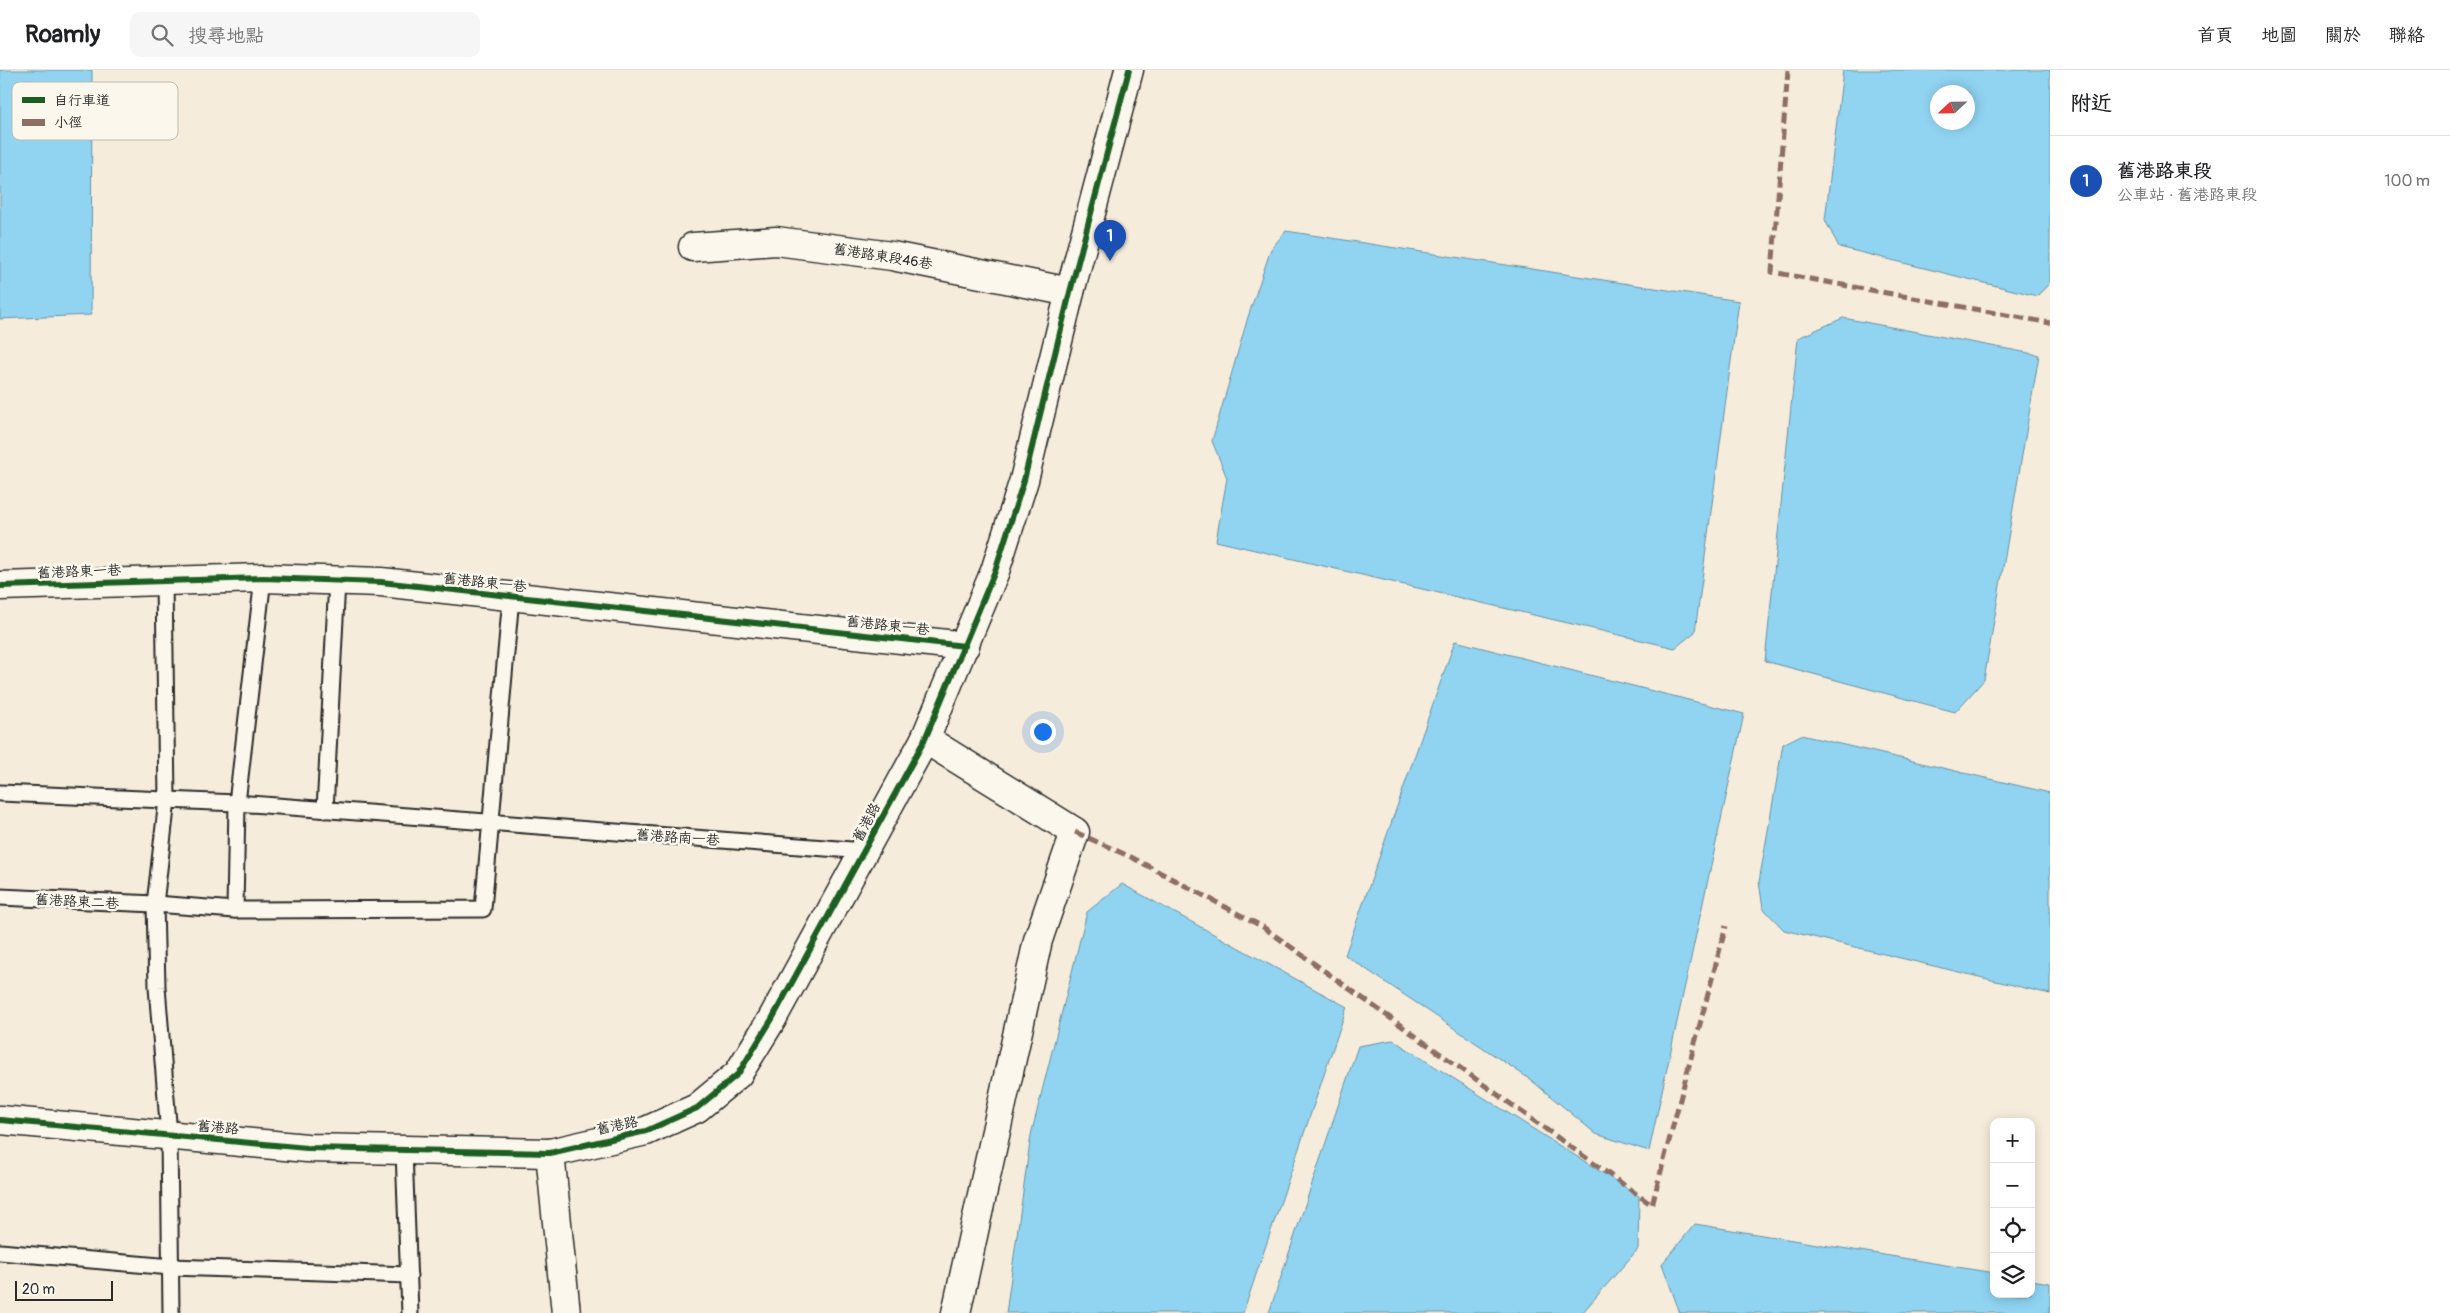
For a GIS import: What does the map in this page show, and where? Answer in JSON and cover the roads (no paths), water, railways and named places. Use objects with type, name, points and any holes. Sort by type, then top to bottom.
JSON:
[{"type":"street","name":"舊港路","points":[[0,1120],[308,1148],[550,1153],[646,1132],[698,1108],[738,1074],[772,1019],[925,739],[995,571],[1024,480],[1070,292],[1129,70]]},
{"type":"street","name":"舊港路東段46巷","points":[[693,247],[776,241],[892,256],[1070,292]]},
{"type":"street","name":"舊港路東一巷","points":[[0,586],[262,578],[381,582],[965,646]]},
{"type":"street","points":[[925,739],[1075,832],[1038,940],[956,1313]]},
{"type":"street","points":[[550,1153],[566,1313]]},
{"type":"lane","points":[[235,910],[237,803],[262,578]]},
{"type":"lane","points":[[325,810],[337,581]]},
{"type":"lane","points":[[164,582],[167,800],[155,904],[157,987],[168,1135],[171,1313]]},
{"type":"lane","points":[[0,794],[237,803],[491,823],[511,597]]},
{"type":"lane","name":"舊港路南一巷","points":[[491,823],[865,851]]},
{"type":"lane","name":"舊港路東二巷","points":[[0,897],[155,904],[235,910],[483,909],[491,823]]},
{"type":"lane","points":[[404,1151],[410,1313]]},
{"type":"lane","points":[[0,1252],[171,1267],[409,1275]]},
{"type":"water","points":[[0,70],[92,70],[92,82],[12,82],[12,140],[92,140],[91,315],[0,319]]},
{"type":"water","points":[[1843,70],[2050,70],[2050,283],[2037,296],[1839,247],[1825,220]]},
{"type":"water","points":[[1286,231],[1739,301],[1695,632],[1675,648],[1216,541],[1227,478],[1212,441],[1248,317],[1271,249]]},
{"type":"water","points":[[1843,318],[2039,355],[1984,680],[1955,712],[1765,661],[1798,338]]},
{"type":"water","points":[[1455,641],[1744,714],[1649,1151],[1596,1134],[1531,1080],[1345,955]]},
{"type":"water","points":[[1801,735],[2050,793],[2050,994],[1784,930],[1763,908],[1759,882],[1783,744]]},
{"type":"water","points":[[1122,884],[1347,1007],[1243,1313],[1006,1313],[1031,1135],[1087,912]]},
{"type":"water","points":[[1393,1040],[1639,1196],[1638,1249],[1582,1313],[1269,1313],[1358,1046]]},
{"type":"water","points":[[1695,1224],[1990,1272],[1990,1298],[2035,1298],[2035,1281],[2050,1283],[2050,1313],[1680,1313],[1662,1264]]},
{"type":"place","name":"舊港路東段","points":[[1110,261]]}]
